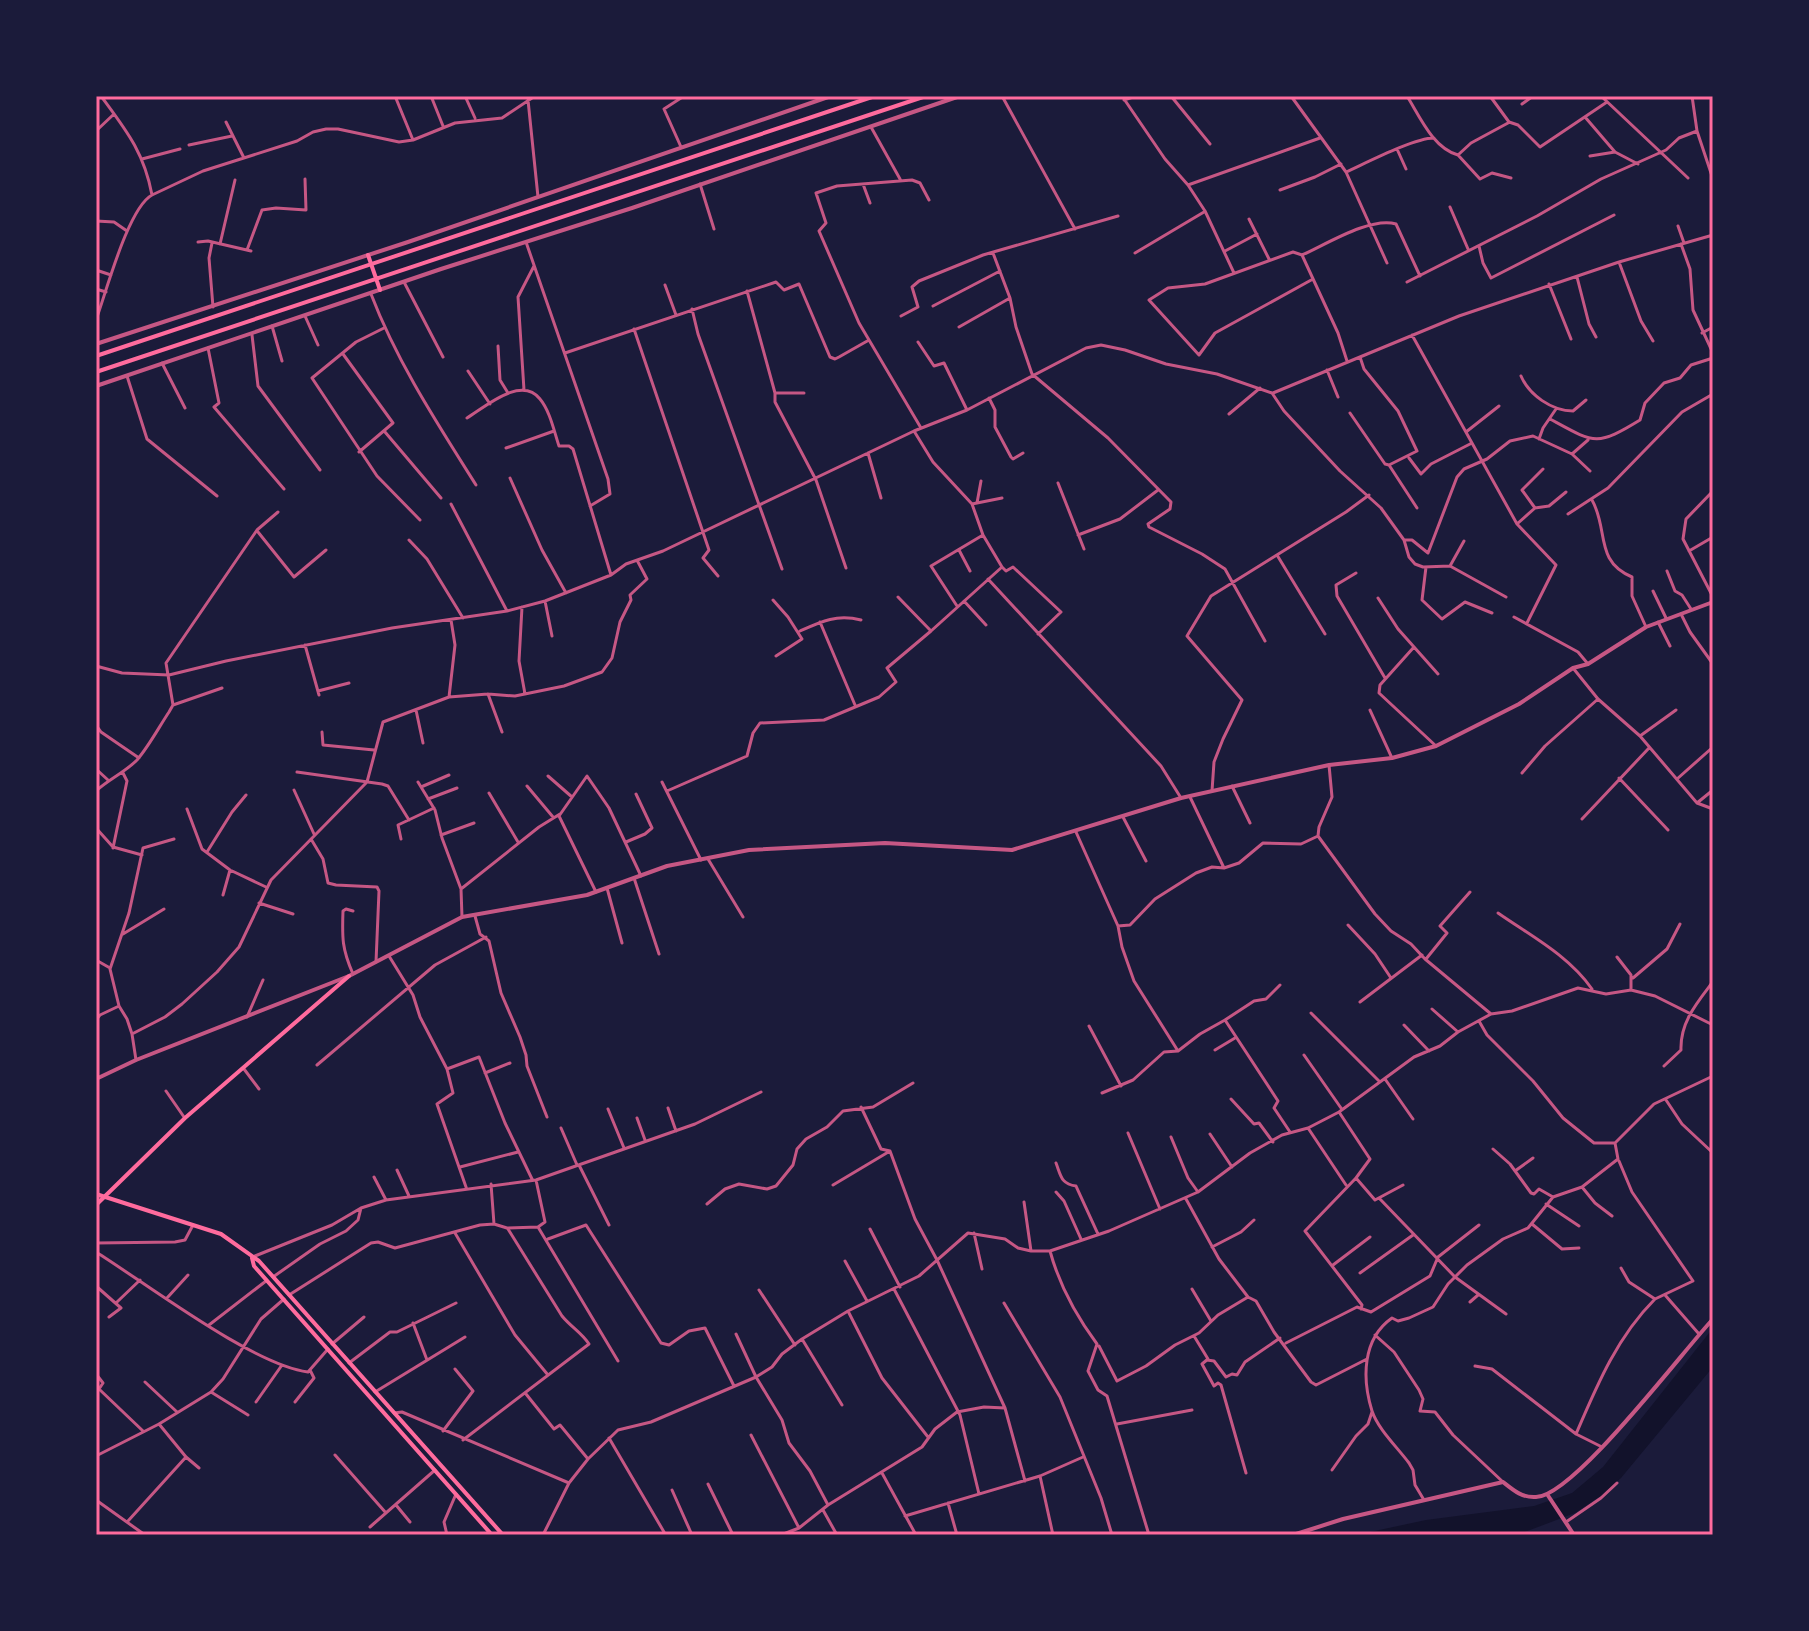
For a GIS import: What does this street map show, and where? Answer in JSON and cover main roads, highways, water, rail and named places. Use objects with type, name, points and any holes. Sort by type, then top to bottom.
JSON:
[{"type":"main road","points":[[96,356],[875,96]]},
{"type":"main road","points":[[96,372],[926,96]]},
{"type":"main road","points":[[368,255],[380,290]]},
{"type":"main road","points":[[96,1205],[185,1118],[351,975]]},
{"type":"main road","points":[[96,1194],[221,1234],[240,1246],[273,1277],[503,1535]]},
{"type":"main road","points":[[252,1258],[254,1266],[492,1535]]}]
